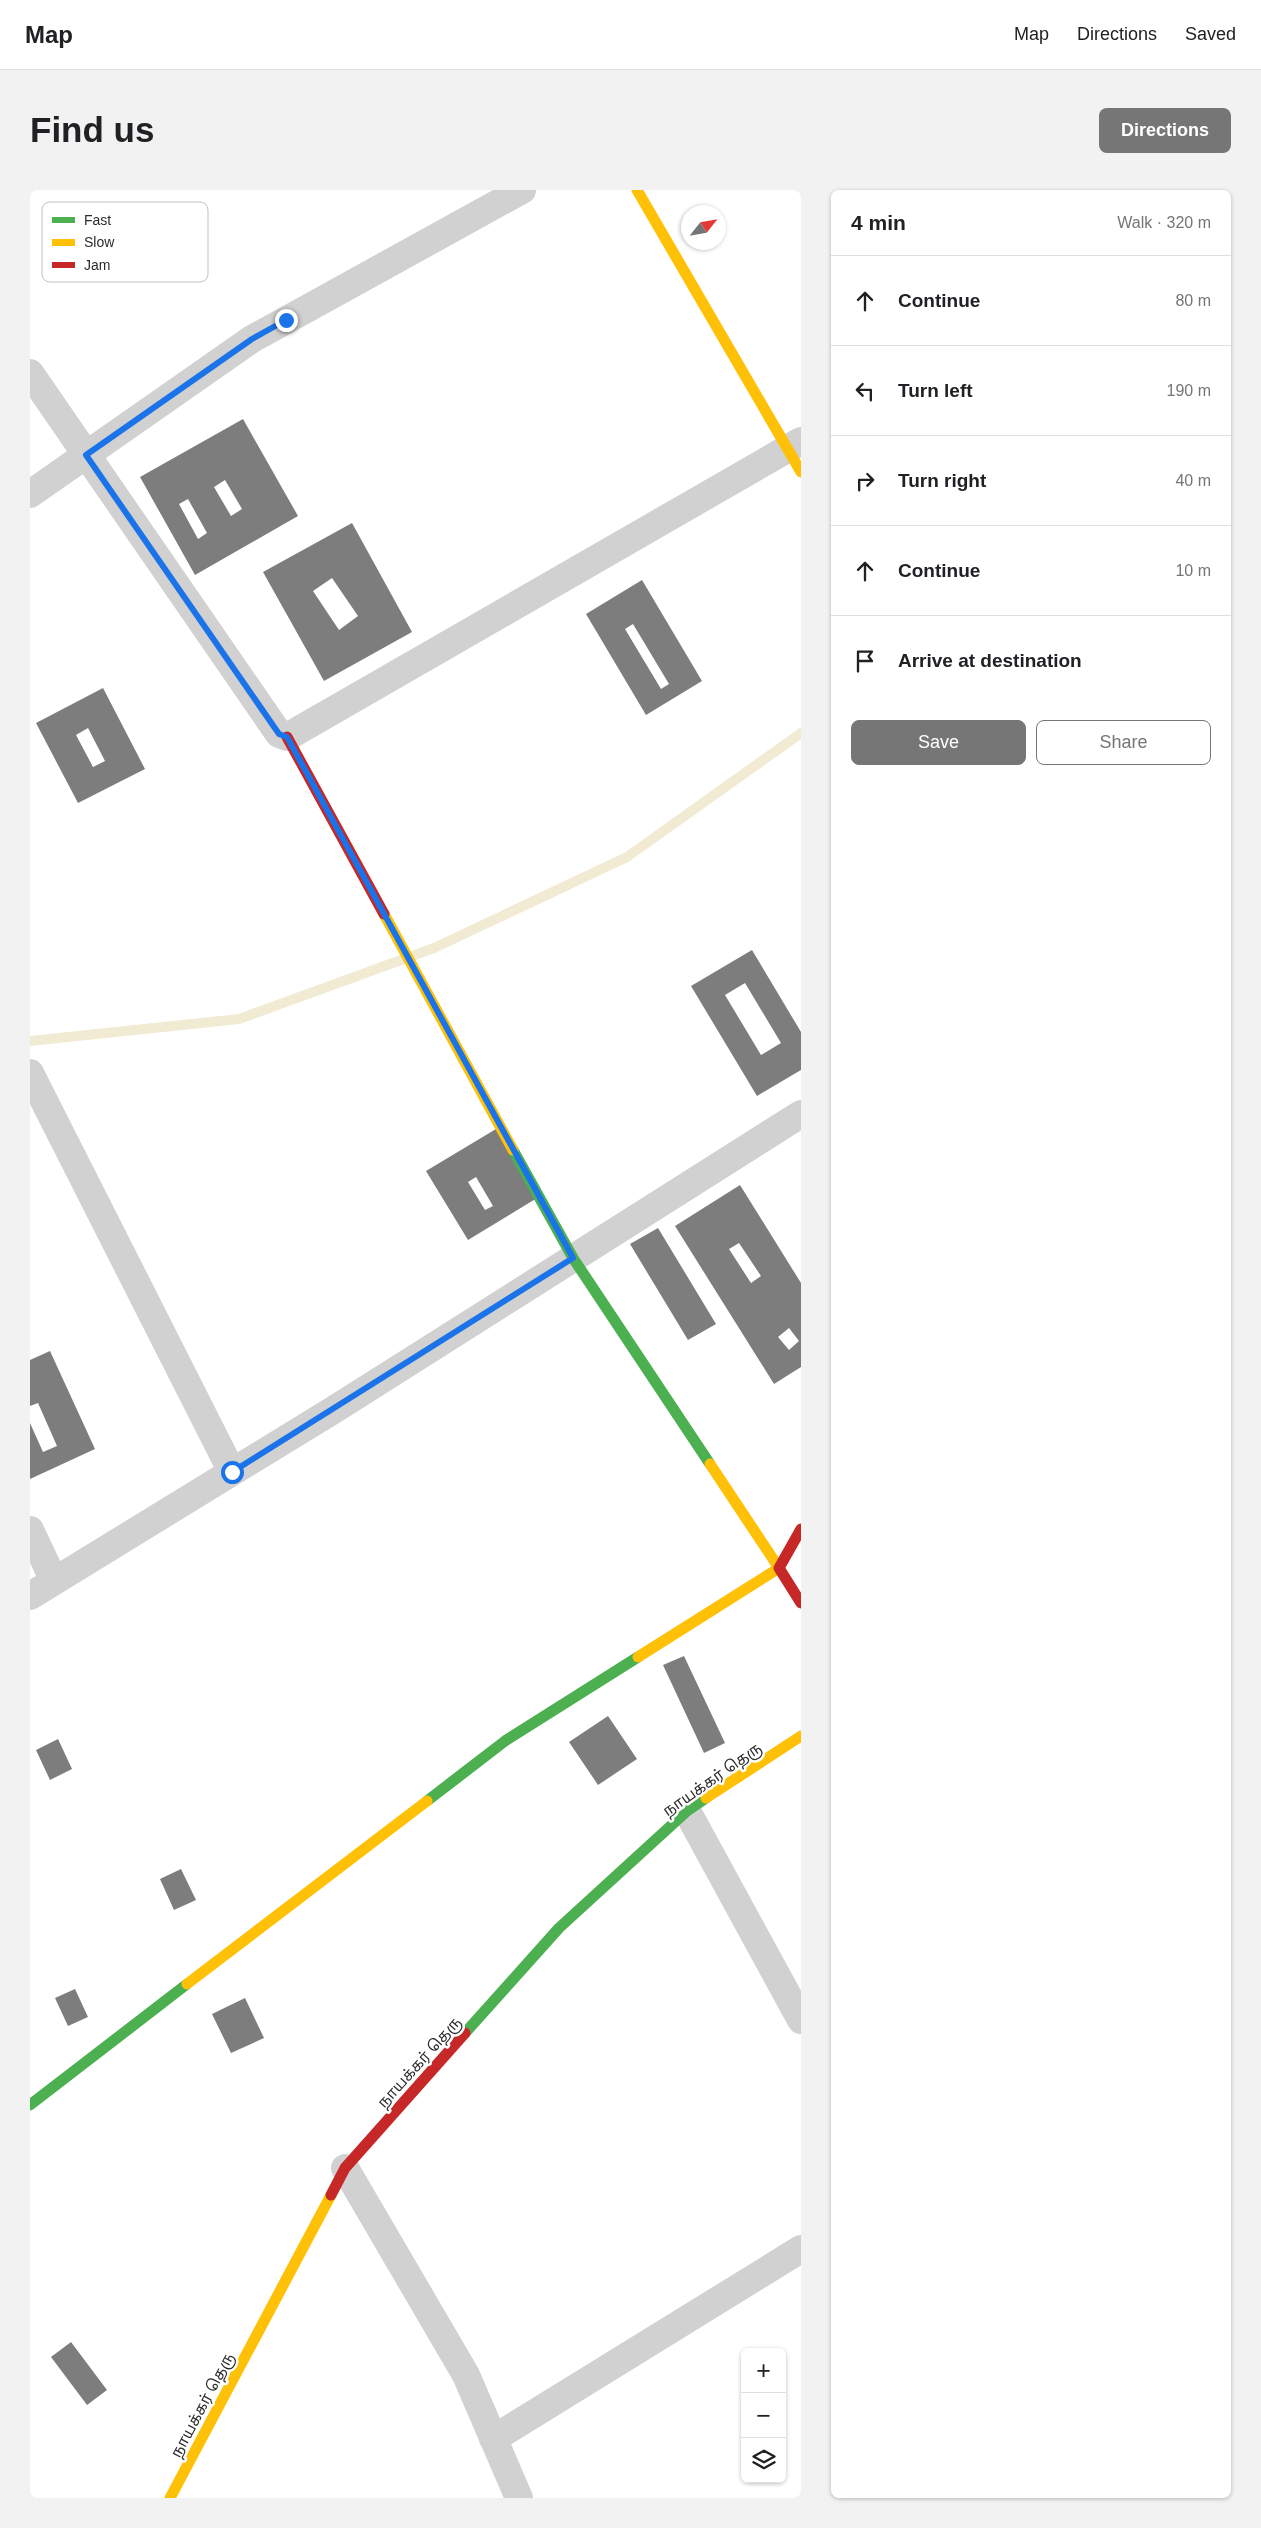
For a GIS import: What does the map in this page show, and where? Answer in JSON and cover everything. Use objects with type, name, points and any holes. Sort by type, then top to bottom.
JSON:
[{"type":"street","points":[[30,494],[252,339],[522,190]]},
{"type":"street","points":[[287,737],[797,454],[638,190]]},
{"type":"street","points":[[30,373],[238,678],[279,734],[287,737],[573,1258],[801,1602]]},
{"type":"street","points":[[30,1073],[232,1472]]},
{"type":"street","points":[[30,1596],[232,1472],[801,1114]]},
{"type":"street","points":[[30,2105],[505,1741],[779,1568],[801,1529]]},
{"type":"street","points":[[30,1530],[54,1581]]},
{"type":"street","name":"நாயக்கர் தெரு","points":[[170,2498],[345,2168],[558,1928],[687,1811],[801,1736]]},
{"type":"street","points":[[687,1811],[801,2020]]},
{"type":"street","points":[[345,2168],[466,2375],[519,2498]]},
{"type":"street","points":[[493,2439],[801,2249]]},
{"type":"building","points":[[243,419],[298,516],[195,575],[140,477]],"holes":[[[225,480],[242,509],[231,516],[214,487]],[[188,499],[207,533],[198,539],[179,504]]]},
{"type":"building","points":[[352,523],[412,632],[324,681],[263,572]],"holes":[[[332,578],[358,616],[339,630],[313,591]]]},
{"type":"building","points":[[642,580],[702,681],[646,715],[586,614]],"holes":[[[633,624],[669,684],[661,689],[625,629]]]},
{"type":"building","points":[[103,688],[145,769],[78,803],[36,723]],"holes":[[[88,728],[105,761],[93,767],[76,735]]]},
{"type":"building","points":[[752,950],[801,1032],[801,1070],[757,1096],[691,986]],"holes":[[[745,983],[781,1043],[761,1055],[725,995]]]},
{"type":"building","points":[[496,1129],[537,1198],[468,1240],[426,1171]],"holes":[[[476,1177],[493,1206],[485,1210],[468,1182]]]},
{"type":"building","points":[[740,1185],[801,1283],[801,1367],[774,1384],[675,1226]],"holes":[[[739,1243],[761,1276],[751,1283],[729,1249]],[[789,1328],[799,1341],[789,1350],[778,1337]]]},
{"type":"building","points":[[658,1228],[716,1324],[688,1340],[630,1244]]},
{"type":"building","points":[[50,1351],[95,1449],[30,1479],[30,1423],[43,1452],[57,1446],[38,1403],[30,1406],[30,1360]]},
{"type":"building","points":[[684,1656],[725,1743],[704,1753],[663,1665]]},
{"type":"building","points":[[608,1716],[637,1759],[598,1785],[569,1742]]},
{"type":"building","points":[[58,1739],[72,1769],[50,1780],[36,1750]]},
{"type":"building","points":[[181,1869],[196,1900],[174,1910],[160,1879]]},
{"type":"building","points":[[75,1989],[88,2017],[68,2026],[55,1998]]},
{"type":"building","points":[[245,1998],[264,2038],[231,2053],[212,2014]]},
{"type":"building","points":[[71,2342],[107,2390],[87,2405],[51,2357]]},
{"type":"waterway","points":[[30,1041],[239,1019],[434,948],[627,857],[801,733]]},
{"type":"traffic: fast","points":[[513,1150],[573,1258],[710,1464]]},
{"type":"traffic: fast","points":[[427,1801],[505,1741],[638,1657]]},
{"type":"traffic: fast","points":[[465,2033],[559,1928],[687,1811],[706,1798]]},
{"type":"traffic: fast","points":[[30,2105],[187,1984]]},
{"type":"traffic: slow","points":[[637,190],[801,472]]},
{"type":"traffic: slow","points":[[384,914],[513,1150]]},
{"type":"traffic: slow","points":[[638,1657],[779,1568],[710,1464]]},
{"type":"traffic: slow","points":[[706,1798],[801,1736]]},
{"type":"traffic: slow","points":[[187,1984],[427,1801]]},
{"type":"traffic: slow","points":[[170,2498],[331,2195]]},
{"type":"traffic: jam","points":[[287,737],[384,914]]},
{"type":"traffic: jam","points":[[801,1529],[779,1568],[801,1603]]},
{"type":"traffic: jam","points":[[331,2195],[345,2168],[465,2033]]},
{"type":"route","points":[[232,1472],[573,1258],[287,737],[279,734],[238,678],[86,455],[252,339],[286,320]]}]
